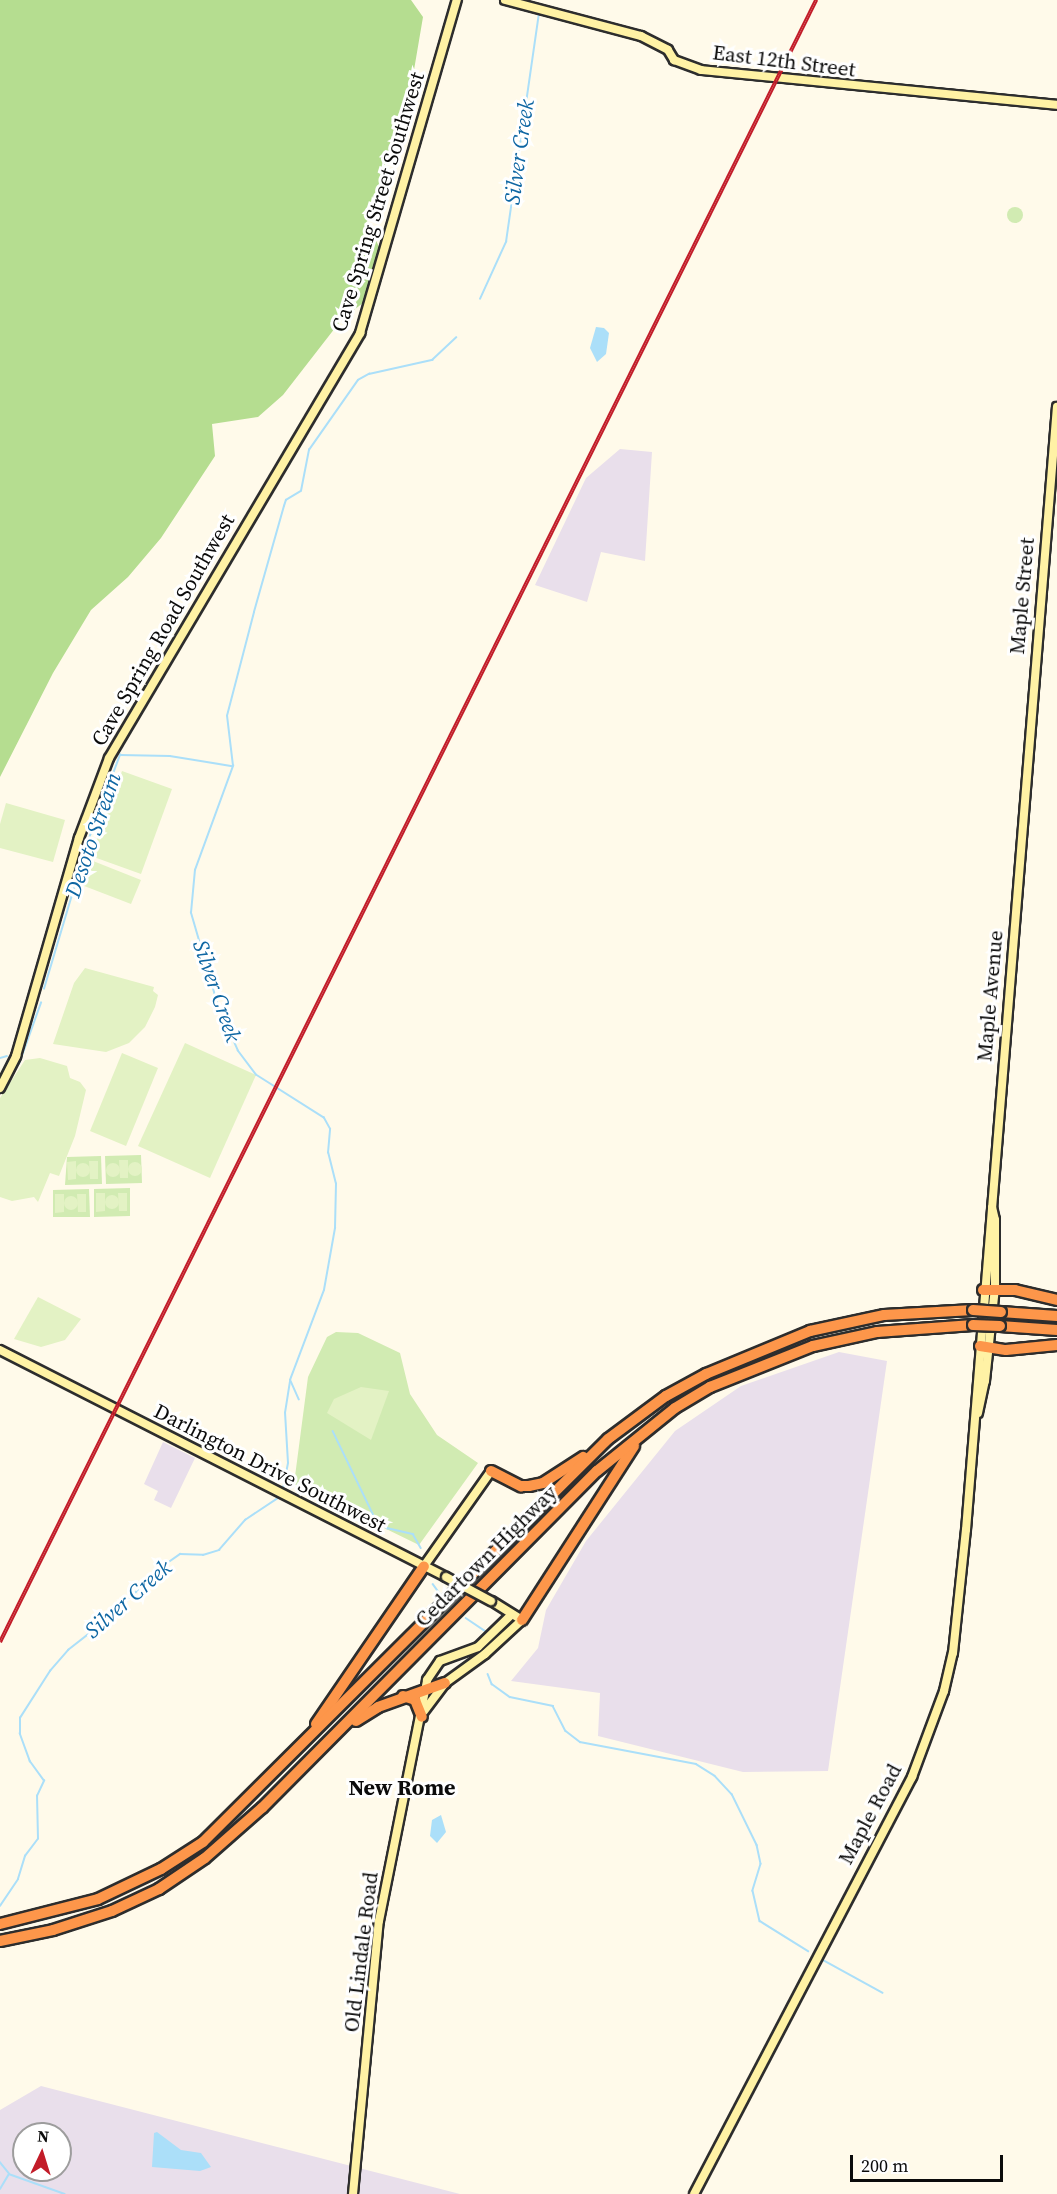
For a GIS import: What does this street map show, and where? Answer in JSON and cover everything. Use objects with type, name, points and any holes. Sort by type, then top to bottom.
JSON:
[{"type":"highway","points":[[989,1289],[1057,1300]]},
{"type":"highway","name":"Cedartown Highway","points":[[0,1924],[25,1920],[98,1899],[161,1869],[203,1842],[608,1439],[666,1396],[706,1374],[778,1342],[884,1315],[973,1310],[1057,1316]]},
{"type":"highway","name":"Cedartown Highway","points":[[0,1941],[12,1940],[112,1911],[159,1889],[205,1858],[338,1732],[597,1472],[646,1430],[710,1387],[780,1357],[877,1332],[911,1327],[977,1323],[1057,1330]]},
{"type":"highway","points":[[984,1347],[1006,1350],[1057,1345]]},
{"type":"highway","points":[[522,1620],[593,1505],[646,1430]]},
{"type":"highway","points":[[491,1471],[521,1486],[543,1483],[608,1439]]},
{"type":"highway","points":[[304,1742],[424,1566]]},
{"type":"highway","points":[[338,1732],[378,1707],[403,1696],[445,1683]]},
{"type":"highway","points":[[403,1696],[415,1700],[422,1717]]},
{"type":"street","name":"Cave Spring Street Southwest","points":[[279,469],[360,333],[457,0]]},
{"type":"street","name":"East 12th Street","points":[[505,0],[649,39],[668,50],[674,60],[701,70],[1057,105]]},
{"type":"street","name":"Maple Street","points":[[1024,788],[1057,407]]},
{"type":"street","name":"Cave Spring Road Southwest","points":[[0,1088],[15,1056],[79,838],[109,758],[279,469]]},
{"type":"street","name":"Maple Avenue","points":[[977,1323],[989,1289],[995,1220],[992,1207],[1024,788]]},
{"type":"street","name":"Maple Avenue","points":[[989,1289],[996,1323]]},
{"type":"street","name":"Maple Road","points":[[977,1323],[984,1347]]},
{"type":"street","name":"Maple Road","points":[[694,2194],[912,1777],[944,1690],[959,1611],[975,1419],[984,1347],[996,1323]]},
{"type":"street","name":"Darlington Drive Southwest","points":[[0,1350],[446,1577],[522,1620]]},
{"type":"street","points":[[424,1566],[491,1471]]},
{"type":"street","name":"Old Lindale Road","points":[[353,2194],[379,1921],[422,1717],[425,1689],[434,1666],[478,1647],[512,1614]]},
{"type":"street","name":"Old Lindale Road","points":[[422,1717],[445,1683],[485,1654],[522,1620]]},
{"type":"shaded area","points":[[620,449],[652,452],[645,561],[601,552],[587,602],[535,585],[586,478]]},
{"type":"shaded area","points":[[839,1352],[887,1361],[828,1771],[743,1772],[598,1736],[600,1693],[511,1681],[538,1648],[546,1610],[586,1541],[675,1431],[741,1386]]},
{"type":"shaded area","points":[[163,1442],[195,1458],[171,1508],[154,1500],[158,1491],[144,1484]]},
{"type":"shaded area","points":[[41,2086],[460,2194],[0,2194],[0,2110]]},
{"type":"green space","points":[[0,0],[411,0],[423,17],[414,70],[367,222],[383,255],[363,303],[342,319],[283,395],[258,417],[212,424],[215,456],[161,538],[128,577],[91,610],[53,673],[0,777]]},
{"type":"green space","points":[[1015,207],[1021,209],[1023,215],[1021,221],[1015,223],[1009,221],[1007,215],[1009,209]]},
{"type":"green space","points":[[122,771],[172,789],[141,874],[91,856]]},
{"type":"green space","points":[[6,803],[65,820],[53,862],[0,848],[0,824]]},
{"type":"green space","points":[[88,859],[141,880],[131,904],[79,884]]},
{"type":"green space","points":[[85,968],[154,987],[153,991],[158,995],[155,1007],[145,1027],[129,1043],[106,1052],[53,1044],[74,983]]},
{"type":"green space","points":[[185,1043],[256,1075],[210,1178],[138,1146]]},
{"type":"green space","points":[[122,1053],[158,1068],[126,1146],[90,1131]]},
{"type":"green space","points":[[40,1058],[67,1066],[70,1078],[80,1082],[86,1090],[75,1136],[59,1176],[50,1173],[38,1202],[34,1197],[12,1201],[0,1197],[0,1098],[25,1060]]},
{"type":"green space","points":[[141,1155],[142,1183],[106,1184],[105,1156]]},
{"type":"green space","points":[[101,1156],[102,1184],[65,1185],[67,1157]]},
{"type":"green space","points":[[119,1160],[128,1160],[128,1178],[120,1178]]},
{"type":"green space","points":[[76,1161],[76,1179],[68,1180],[67,1162]]},
{"type":"green space","points":[[89,1161],[98,1161],[98,1179],[90,1179]]},
{"type":"green space","points":[[135,1162],[140,1164],[142,1169],[140,1174],[135,1176],[130,1174],[128,1169],[130,1164]]},
{"type":"green space","points":[[83,1163],[88,1165],[90,1170],[88,1175],[83,1177],[78,1175],[76,1170],[78,1165]]},
{"type":"green space","points":[[113,1163],[118,1165],[120,1170],[118,1175],[113,1177],[108,1175],[106,1170],[108,1165]]},
{"type":"green space","points":[[130,1188],[130,1216],[94,1217],[94,1189]]},
{"type":"green space","points":[[89,1189],[90,1217],[53,1217],[53,1190]]},
{"type":"green space","points":[[96,1193],[105,1193],[105,1211],[96,1212]]},
{"type":"green space","points":[[118,1193],[127,1193],[127,1211],[119,1211]]},
{"type":"green space","points":[[55,1194],[64,1194],[64,1212],[55,1213]]},
{"type":"green space","points":[[77,1194],[86,1194],[86,1212],[78,1212]]},
{"type":"green space","points":[[112,1195],[117,1197],[119,1202],[117,1207],[112,1209],[107,1207],[105,1202],[107,1197]]},
{"type":"green space","points":[[71,1196],[76,1198],[78,1203],[76,1208],[71,1210],[66,1208],[64,1203],[66,1198]]},
{"type":"green space","points":[[38,1297],[81,1319],[65,1340],[41,1347],[14,1339]]},
{"type":"green space","points":[[336,1332],[358,1333],[400,1353],[410,1394],[437,1435],[478,1463],[419,1545],[294,1484],[308,1377],[327,1337]]},
{"type":"green space","points":[[361,1387],[389,1391],[371,1440],[327,1413],[334,1399]]},
{"type":"water","points":[[596,327],[604,328],[609,333],[606,354],[597,362],[590,348]]},
{"type":"water","points":[[441,1815],[446,1832],[437,1843],[430,1836],[432,1820]]},
{"type":"water","points":[[157,2132],[181,2150],[201,2153],[211,2167],[200,2171],[152,2167],[154,2133]]},
{"type":"waterway","name":"Silver Creek","points":[[480,299],[506,242],[539,13]]},
{"type":"waterway","name":"Silver Creek","points":[[283,1489],[288,1463],[285,1413],[290,1380],[324,1290],[335,1228],[336,1184],[328,1153],[330,1129],[324,1118],[256,1075],[238,1051],[218,1006],[191,913],[195,870],[233,766],[227,716],[254,612],[286,500],[301,491],[309,450],[358,380],[369,374],[432,360],[456,338]]},
{"type":"waterway","name":"Desoto Stream","points":[[44,989],[88,841],[120,755],[170,756],[232,766]]},
{"type":"waterway","name":"Desoto Stream","points":[[19,1064],[41,1003]]},
{"type":"waterway","name":"Desoto Stream","points":[[0,1058],[7,1056]]},
{"type":"waterway","points":[[291,1381],[299,1399]]},
{"type":"waterway","points":[[333,1431],[375,1518],[387,1528],[413,1534],[421,1548]]},
{"type":"waterway","name":"Silver Creek","points":[[0,1906],[18,1879],[25,1856],[38,1839],[37,1796],[44,1781],[30,1762],[20,1734],[20,1718],[50,1671],[68,1650],[109,1618],[163,1566],[180,1554],[203,1555],[219,1550],[245,1520],[281,1496]]},
{"type":"waterway","points":[[433,1584],[441,1595]]},
{"type":"waterway","points":[[466,1618],[485,1631]]},
{"type":"waterway","points":[[488,1674],[492,1684],[510,1697],[553,1706],[566,1731],[580,1742],[696,1764],[715,1776],[732,1794],[757,1845],[761,1864],[753,1891],[760,1921],[808,1951]]},
{"type":"waterway","points":[[823,1960],[883,1993]]},
{"type":"waterway","name":"Silver Creek","points":[[0,2162],[9,2173]]},
{"type":"waterway","points":[[9,2174],[65,2194]]},
{"type":"waterway","name":"Silver Creek","points":[[0,2189],[9,2174]]},
{"type":"railway","points":[[0,1642],[816,0]]},
{"type":"district","name":"New Rome","points":[[402,1788]]}]
